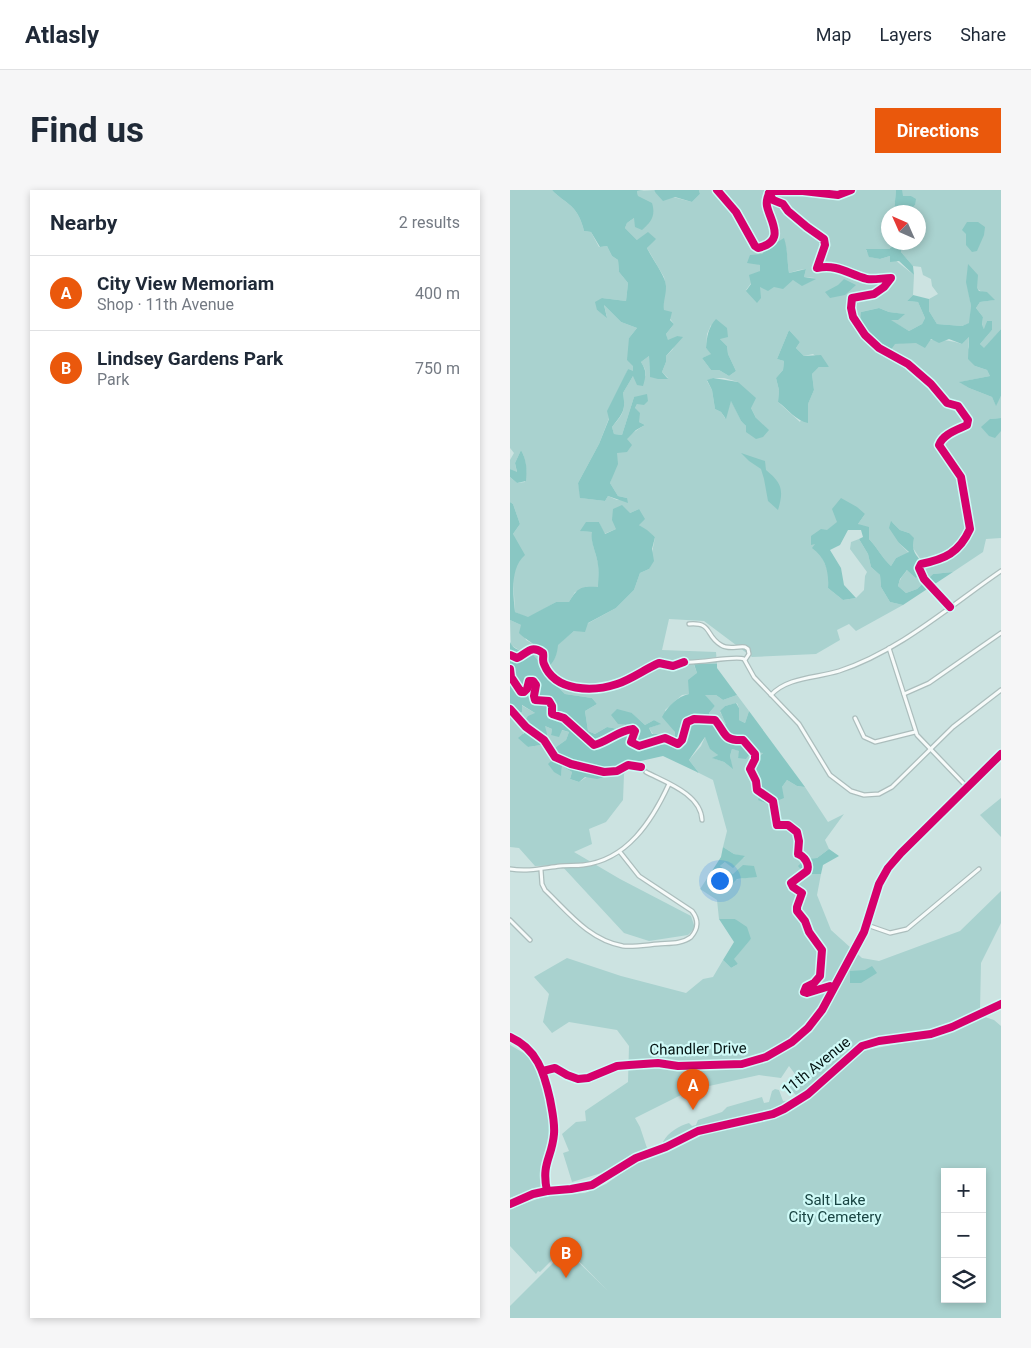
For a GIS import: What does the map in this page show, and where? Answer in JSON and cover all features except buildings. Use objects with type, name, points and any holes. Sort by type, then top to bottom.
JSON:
[{"type":"street","points":[[771,695],[784,684],[841,670],[874,657],[1001,570]]},
{"type":"street","points":[[689,624],[701,624],[706,627],[721,646],[726,648],[745,647],[749,654],[745,660]]},
{"type":"street","points":[[904,694],[930,683],[1001,633]]},
{"type":"street","points":[[889,648],[915,732],[967,787]]},
{"type":"street","points":[[684,662],[738,657],[745,660],[752,675],[799,724],[830,775],[855,793],[874,796],[889,790],[958,722],[1001,690]]},
{"type":"street","points":[[854,718],[864,736],[875,742],[915,732]]},
{"type":"street","name":"Chandler Drive","points":[[543,1071],[555,1068],[572,1077],[582,1078],[617,1066],[651,1064],[678,1066],[735,1065],[750,1063],[766,1057],[792,1042],[813,1023],[851,958],[867,925],[877,888],[888,868],[1001,754]]},
{"type":"street","points":[[646,772],[681,791],[695,803],[701,812],[702,820]]},
{"type":"street","points":[[510,869],[524,871],[541,870],[557,866],[586,865],[611,857],[620,852],[648,822],[668,784]]},
{"type":"street","points":[[541,870],[545,890],[587,931],[622,946],[681,942],[689,939],[696,929],[696,918],[688,909],[639,876],[620,852]]},
{"type":"street","points":[[867,925],[890,933],[907,930],[980,869]]},
{"type":"street","points":[[510,920],[530,940]]},
{"type":"street","name":"11th Avenue","points":[[510,1204],[547,1190],[571,1189],[592,1185],[636,1158],[666,1147],[698,1131],[773,1114],[808,1094],[862,1046],[879,1041],[931,1034],[952,1027],[1001,1004]]},
{"type":"street","points":[[510,1037],[536,1057],[543,1071],[554,1127],[553,1141],[545,1169],[547,1190]]},
{"type":"green space","points":[[510,190],[552,190],[573,208],[579,217],[584,231],[591,232],[599,247],[607,246],[612,256],[618,260],[619,272],[628,283],[626,301],[602,298],[597,310],[607,317],[604,305],[621,322],[637,328],[629,338],[646,377],[645,369],[641,362],[649,356],[650,377],[668,378],[662,372],[666,356],[673,349],[677,336],[668,341],[666,334],[674,324],[664,311],[663,300],[666,286],[664,277],[647,248],[655,239],[637,240],[625,228],[627,223],[634,218],[638,196],[637,191],[655,190],[654,192],[692,202],[700,194],[699,190],[896,190],[895,205],[881,205],[881,249],[866,250],[870,257],[880,259],[890,256],[914,275],[913,295],[907,301],[918,302],[925,318],[922,324],[909,331],[890,320],[904,314],[889,312],[879,308],[861,312],[895,344],[945,340],[962,344],[969,337],[968,347],[975,366],[987,370],[990,376],[960,382],[969,388],[992,397],[996,405],[1001,396],[1001,418],[990,419],[1001,431],[1001,538],[986,539],[983,552],[953,572],[933,574],[917,589],[906,593],[898,586],[899,581],[907,571],[921,560],[913,548],[909,533],[900,530],[892,522],[899,543],[909,553],[896,558],[891,566],[869,539],[869,533],[858,524],[865,514],[837,523],[816,544],[829,573],[828,588],[843,600],[856,598],[864,590],[867,572],[850,549],[851,542],[859,539],[868,554],[871,567],[880,575],[881,587],[890,602],[903,605],[856,631],[849,624],[837,630],[840,640],[816,654],[752,657],[704,621],[669,619],[662,650],[716,652],[717,664],[694,665],[697,673],[689,694],[682,695],[665,710],[675,732],[676,744],[657,745],[636,751],[632,744],[644,742],[653,734],[649,728],[660,724],[654,720],[645,725],[632,713],[633,730],[627,738],[618,729],[607,727],[595,734],[588,731],[585,711],[597,704],[592,698],[565,694],[544,669],[554,659],[557,645],[574,631],[616,608],[634,590],[640,573],[649,569],[655,537],[639,525],[639,509],[630,513],[616,529],[604,534],[599,522],[581,531],[593,532],[593,543],[598,566],[598,587],[575,592],[569,602],[556,602],[528,618],[515,612],[513,577],[518,560],[513,534],[520,524],[513,504],[510,502],[510,477],[517,483],[525,482],[526,470],[521,450],[515,463],[517,473],[510,469],[510,460],[514,453],[510,448]],"holes":[[[783,239],[787,251],[789,273],[806,269],[804,277],[815,278],[793,280],[774,287],[746,290],[760,271],[760,265],[755,263],[772,245]],[[711,325],[727,346],[728,354],[736,371],[729,376],[719,370],[711,370],[702,358],[712,354],[706,348],[707,334]],[[789,330],[800,342],[796,348],[804,356],[813,354],[829,367],[819,367],[812,374],[814,390],[800,422],[778,402],[779,390],[776,378],[783,370],[784,361],[777,359]],[[628,369],[633,376],[623,393],[624,408],[612,427],[614,434],[622,435],[634,397],[637,404],[635,408],[639,422],[645,425],[628,437],[616,455],[610,483],[618,496],[627,498],[617,500],[608,496],[605,501],[581,498],[578,483],[599,444]],[[713,378],[724,378],[738,382],[756,418],[746,426],[741,421],[731,400],[725,418],[721,412],[715,409],[712,390],[707,381]]]},
{"type":"green space","points":[[902,190],[1001,190],[1001,329],[984,349],[980,344],[992,330],[992,321],[987,321],[985,330],[982,326],[983,317],[976,308],[980,302],[994,300],[967,282],[971,306],[970,323],[962,326],[937,324],[929,311],[929,299],[938,294],[932,286],[931,279],[923,275],[921,267],[913,266],[901,252],[901,250],[926,250],[926,205],[915,205],[911,196],[902,197]]},
{"type":"green space","points":[[510,620],[521,625],[526,640],[540,650],[544,660],[539,661],[530,653],[522,652],[511,645]]},
{"type":"green space","points":[[704,695],[716,695],[723,700],[737,695],[749,711],[745,723],[739,720],[737,703],[725,706],[720,712],[727,724],[720,730],[712,722],[709,713],[715,706]]},
{"type":"green space","points":[[521,705],[535,713],[530,729],[523,733],[523,741],[528,747],[541,745],[545,726],[552,729],[551,735],[561,730],[569,732],[566,740],[556,747],[553,759],[561,775],[562,766],[572,772],[570,779],[579,782],[599,769],[609,772],[621,763],[632,763],[624,774],[623,800],[606,822],[589,829],[592,844],[574,852],[620,879],[691,916],[695,928],[688,935],[649,941],[624,933],[561,865],[535,866],[519,848],[510,847],[510,709],[516,714],[522,712]]},
{"type":"green space","points":[[705,737],[718,755],[713,758],[724,762],[732,768],[730,756],[732,749],[740,751],[738,758],[751,752],[763,753],[750,771],[760,792],[758,800],[782,787],[787,780],[797,786],[805,787],[828,822],[844,814],[825,840],[829,849],[817,858],[805,859],[805,874],[821,874],[817,895],[831,930],[862,958],[879,961],[960,931],[1001,891],[1001,923],[981,963],[980,1011],[943,1028],[889,1036],[853,1047],[842,1061],[798,1097],[789,1088],[798,1078],[789,1066],[781,1078],[759,1075],[691,1090],[635,1118],[647,1148],[629,1156],[608,1171],[572,1182],[563,1153],[569,1151],[562,1134],[576,1122],[586,1121],[585,1111],[628,1082],[629,1046],[617,1030],[569,1022],[552,1033],[543,1022],[549,994],[534,977],[567,958],[621,976],[686,993],[703,979],[713,977],[723,960],[731,968],[738,964],[733,959],[751,939],[735,919],[719,919],[717,900],[700,889],[710,874],[721,882],[757,876],[733,874],[720,866],[725,862],[745,857],[734,854],[723,847],[727,831],[713,780],[699,773],[689,760],[701,746]]},
{"type":"green space","points":[[1001,798],[1001,837],[980,815]]},
{"type":"green space","name":"Salt Lake City Cemetery","points":[[985,1017],[994,1020],[1001,1026],[1001,1318],[510,1318],[510,1306],[566,1250],[608,1291],[565,1247],[536,1274],[510,1246],[510,1209],[548,1195],[585,1193],[606,1184],[639,1161],[671,1150],[703,1134],[762,1122],[781,1115],[811,1095],[854,1057],[865,1050],[937,1037]]},
{"type":"green space","points":[[510,1045],[527,1055],[537,1068],[549,1110],[551,1137],[540,1171],[542,1186],[510,1198]]},
{"type":"green space","points":[[775,1089],[779,1090],[783,1101],[788,1102],[757,1114],[701,1126],[666,1143],[663,1142],[671,1132],[678,1128],[689,1123],[692,1126],[696,1125],[698,1120],[722,1112],[727,1107],[762,1097],[764,1103],[769,1102],[772,1091]]},
{"type":"shaded area","points":[[552,190],[644,190],[637,191],[638,196],[652,203],[653,215],[642,230],[635,227],[634,218],[627,223],[625,228],[637,240],[648,232],[656,239],[647,248],[666,283],[664,310],[672,312],[670,320],[674,324],[666,334],[668,340],[677,336],[683,337],[666,356],[662,372],[668,379],[650,377],[649,356],[641,362],[645,374],[643,386],[637,385],[633,376],[623,393],[624,408],[612,427],[614,434],[622,435],[634,397],[647,394],[648,401],[644,405],[637,404],[635,408],[640,413],[639,422],[645,425],[636,430],[627,439],[632,445],[627,452],[617,453],[618,464],[610,483],[618,496],[627,498],[628,503],[608,496],[605,501],[580,498],[578,483],[599,444],[609,419],[607,411],[628,369],[633,371],[633,366],[627,360],[629,338],[637,328],[621,322],[604,305],[607,318],[597,310],[595,302],[602,298],[626,301],[628,283],[619,272],[618,260],[612,256],[607,246],[600,247],[591,232],[584,231],[576,211]]},
{"type":"shaded area","points":[[655,190],[699,190],[700,194],[692,202],[675,197],[663,201]]},
{"type":"shaded area","points":[[896,190],[902,190],[903,196],[911,196],[916,199],[915,205],[895,205]]},
{"type":"shaded area","points":[[967,222],[978,222],[985,227],[984,235],[977,251],[972,252],[966,245],[966,234],[962,230]]},
{"type":"shaded area","points":[[784,238],[789,273],[806,269],[804,277],[816,279],[802,286],[793,280],[783,289],[774,287],[768,291],[760,287],[761,298],[757,303],[746,291],[751,284],[749,275],[760,271],[760,265],[747,263],[750,255],[762,254]]},
{"type":"shaded area","points":[[866,249],[901,250],[901,252],[913,266],[914,275],[899,261],[890,262],[890,256],[880,259],[869,257]]},
{"type":"shaded area","points":[[968,264],[978,275],[977,288],[979,291],[987,292],[995,300],[980,302],[976,308],[983,317],[982,325],[984,329],[987,321],[992,321],[992,330],[980,344],[984,348],[1001,329],[1001,396],[996,406],[992,397],[959,382],[990,376],[987,370],[975,366],[968,359],[969,337],[962,344],[949,339],[939,343],[931,339],[925,348],[916,343],[895,344],[890,351],[871,342],[861,327],[861,312],[879,308],[889,312],[905,314],[898,320],[891,320],[909,331],[922,324],[925,318],[918,302],[907,301],[913,295],[929,299],[929,311],[937,324],[962,326],[969,323],[971,306],[966,282]]},
{"type":"shaded area","points":[[844,279],[856,285],[845,295],[830,298],[825,292],[838,285]]},
{"type":"shaded area","points":[[716,319],[727,328],[728,337],[720,339],[727,346],[728,354],[736,371],[729,376],[719,370],[711,370],[702,358],[711,354],[706,348],[707,340],[713,322]]},
{"type":"shaded area","points":[[789,330],[800,342],[796,348],[804,356],[821,355],[829,367],[819,367],[812,374],[814,390],[808,404],[808,423],[796,417],[778,402],[779,390],[776,378],[783,370],[784,361],[777,359]]},
{"type":"shaded area","points":[[713,378],[738,382],[756,398],[751,408],[756,418],[769,430],[763,437],[756,439],[746,432],[746,426],[741,421],[731,401],[726,419],[721,412],[715,409],[712,390],[707,380]]},
{"type":"shaded area","points":[[1001,418],[1001,431],[995,438],[989,436],[981,427],[990,419]]},
{"type":"shaded area","points":[[521,450],[526,465],[526,481],[517,483],[510,477],[510,469],[517,472],[515,463]]},
{"type":"shaded area","points":[[741,453],[765,461],[766,470],[780,487],[781,497],[778,510],[768,501],[761,469]]},
{"type":"shaded area","points":[[841,498],[865,514],[858,524],[869,527],[869,539],[891,566],[896,558],[909,552],[899,543],[889,528],[891,521],[900,530],[909,533],[914,538],[913,547],[920,560],[921,567],[916,578],[907,570],[900,579],[898,586],[906,593],[917,589],[933,574],[953,572],[903,605],[890,602],[881,587],[880,575],[871,567],[868,554],[859,539],[863,537],[861,530],[848,530],[840,545],[830,550],[841,568],[844,585],[856,598],[843,600],[828,588],[826,566],[821,556],[812,548],[815,544],[811,545],[811,536],[821,529],[827,530],[837,522],[832,509]]},
{"type":"shaded area","points":[[510,502],[513,504],[520,524],[513,534],[525,555],[520,560],[515,574],[513,589],[515,612],[528,617],[556,602],[569,602],[580,588],[598,587],[598,565],[592,532],[580,531],[586,522],[599,522],[605,534],[616,529],[612,520],[613,509],[622,505],[630,513],[639,509],[645,519],[639,525],[655,537],[652,549],[654,561],[649,569],[640,573],[634,590],[616,608],[588,623],[585,632],[574,631],[558,645],[557,653],[551,665],[545,669],[554,683],[565,694],[592,698],[597,704],[585,711],[588,731],[595,734],[607,727],[618,729],[627,737],[633,730],[632,725],[618,724],[611,715],[617,709],[632,713],[645,725],[654,720],[661,724],[649,728],[652,734],[666,734],[661,739],[633,744],[636,750],[657,745],[675,744],[675,732],[662,717],[673,702],[689,694],[688,680],[697,673],[694,664],[717,664],[717,668],[737,695],[723,700],[716,695],[705,695],[715,706],[709,713],[712,722],[720,730],[726,724],[720,711],[725,706],[736,703],[739,708],[739,720],[745,723],[749,711],[805,787],[797,786],[787,780],[782,787],[784,798],[769,804],[758,800],[760,792],[750,771],[754,762],[763,753],[751,752],[746,759],[738,758],[739,751],[732,749],[730,756],[733,769],[724,762],[712,758],[718,755],[710,749],[705,737],[689,760],[699,773],[663,756],[632,763],[621,763],[609,772],[599,769],[604,777],[597,779],[585,777],[579,782],[570,779],[572,772],[562,766],[561,776],[554,772],[548,764],[553,759],[556,747],[566,740],[569,732],[562,730],[559,737],[551,735],[552,729],[545,726],[547,734],[546,746],[528,747],[518,738],[529,729],[525,721],[528,716],[535,713],[522,705],[522,712],[516,714],[510,709],[510,642],[516,649],[530,652],[539,661],[544,660],[541,651],[519,633],[521,625],[510,620]]},
{"type":"shaded area","points":[[723,847],[734,854],[745,856],[733,868],[725,862],[720,866],[733,874],[743,865],[754,866],[757,877],[737,879],[732,884],[721,882],[710,874],[721,857]]},
{"type":"shaded area","points":[[829,849],[839,856],[823,865],[821,874],[805,874],[798,866],[805,859],[817,858]]},
{"type":"shaded area","points":[[719,919],[735,919],[747,927],[751,939],[734,959],[738,964],[731,968],[723,960],[734,942]]},
{"type":"shaded area","points":[[872,966],[877,973],[861,983],[850,983],[850,971],[865,970]]},
{"type":"cycle path","points":[[717,190],[736,212],[755,246],[758,248],[767,245],[774,236],[773,224],[767,204],[771,191],[803,191],[838,195],[851,190]]},
{"type":"cycle path","points":[[769,193],[773,200],[783,204],[788,211],[824,239],[825,245],[817,268],[837,268],[867,279],[891,278],[884,287],[874,294],[852,298],[851,308],[853,317],[865,335],[879,348],[908,364],[931,384],[947,403],[958,406],[968,420],[967,425],[947,435],[939,445],[961,477],[970,529],[961,544],[950,554],[921,564],[919,568],[924,579],[950,607]]},
{"type":"cycle path","points":[[510,655],[517,658],[529,651],[539,650],[543,653],[543,663],[549,673],[557,680],[566,685],[586,689],[617,684],[659,663],[673,666],[684,662]]},
{"type":"cycle path","points":[[510,669],[511,677],[521,692],[527,689],[529,681],[533,681],[536,685],[535,700],[549,701],[552,706],[552,714],[564,718],[594,745],[633,729],[635,731],[631,742],[639,746],[665,738],[678,744],[682,740],[687,722],[694,719],[715,720],[728,738],[743,740],[755,754],[755,759],[750,769],[756,781],[757,790],[773,801],[777,825],[788,825],[797,832],[799,841],[798,854],[804,858],[808,866],[807,871],[791,883],[793,887],[802,893],[797,911],[822,950],[820,976],[814,983],[806,987],[804,992],[807,993],[830,986]]},
{"type":"cycle path","points":[[510,709],[526,727],[544,740],[555,757],[571,764],[604,772],[617,771],[628,765],[641,767]]},
{"type":"cycle path","points":[[543,1071],[555,1068],[578,1079],[588,1078],[617,1066],[658,1063],[678,1066],[742,1064],[766,1057],[792,1042],[808,1028],[822,1010],[864,932],[879,884],[888,868],[1001,754]]},
{"type":"cycle path","points":[[510,1204],[533,1194],[592,1185],[636,1158],[666,1147],[698,1131],[773,1114],[808,1094],[862,1046],[879,1041],[931,1034],[952,1027],[1001,1004]]},
{"type":"cycle path","points":[[510,1037],[527,1048],[533,1055],[542,1071],[548,1089],[554,1130],[545,1174],[547,1191]]},
{"type":"place","name":"City View Memoriam","points":[[693,1110]]},
{"type":"place","name":"Lindsey Gardens Park","points":[[566,1278]]}]
